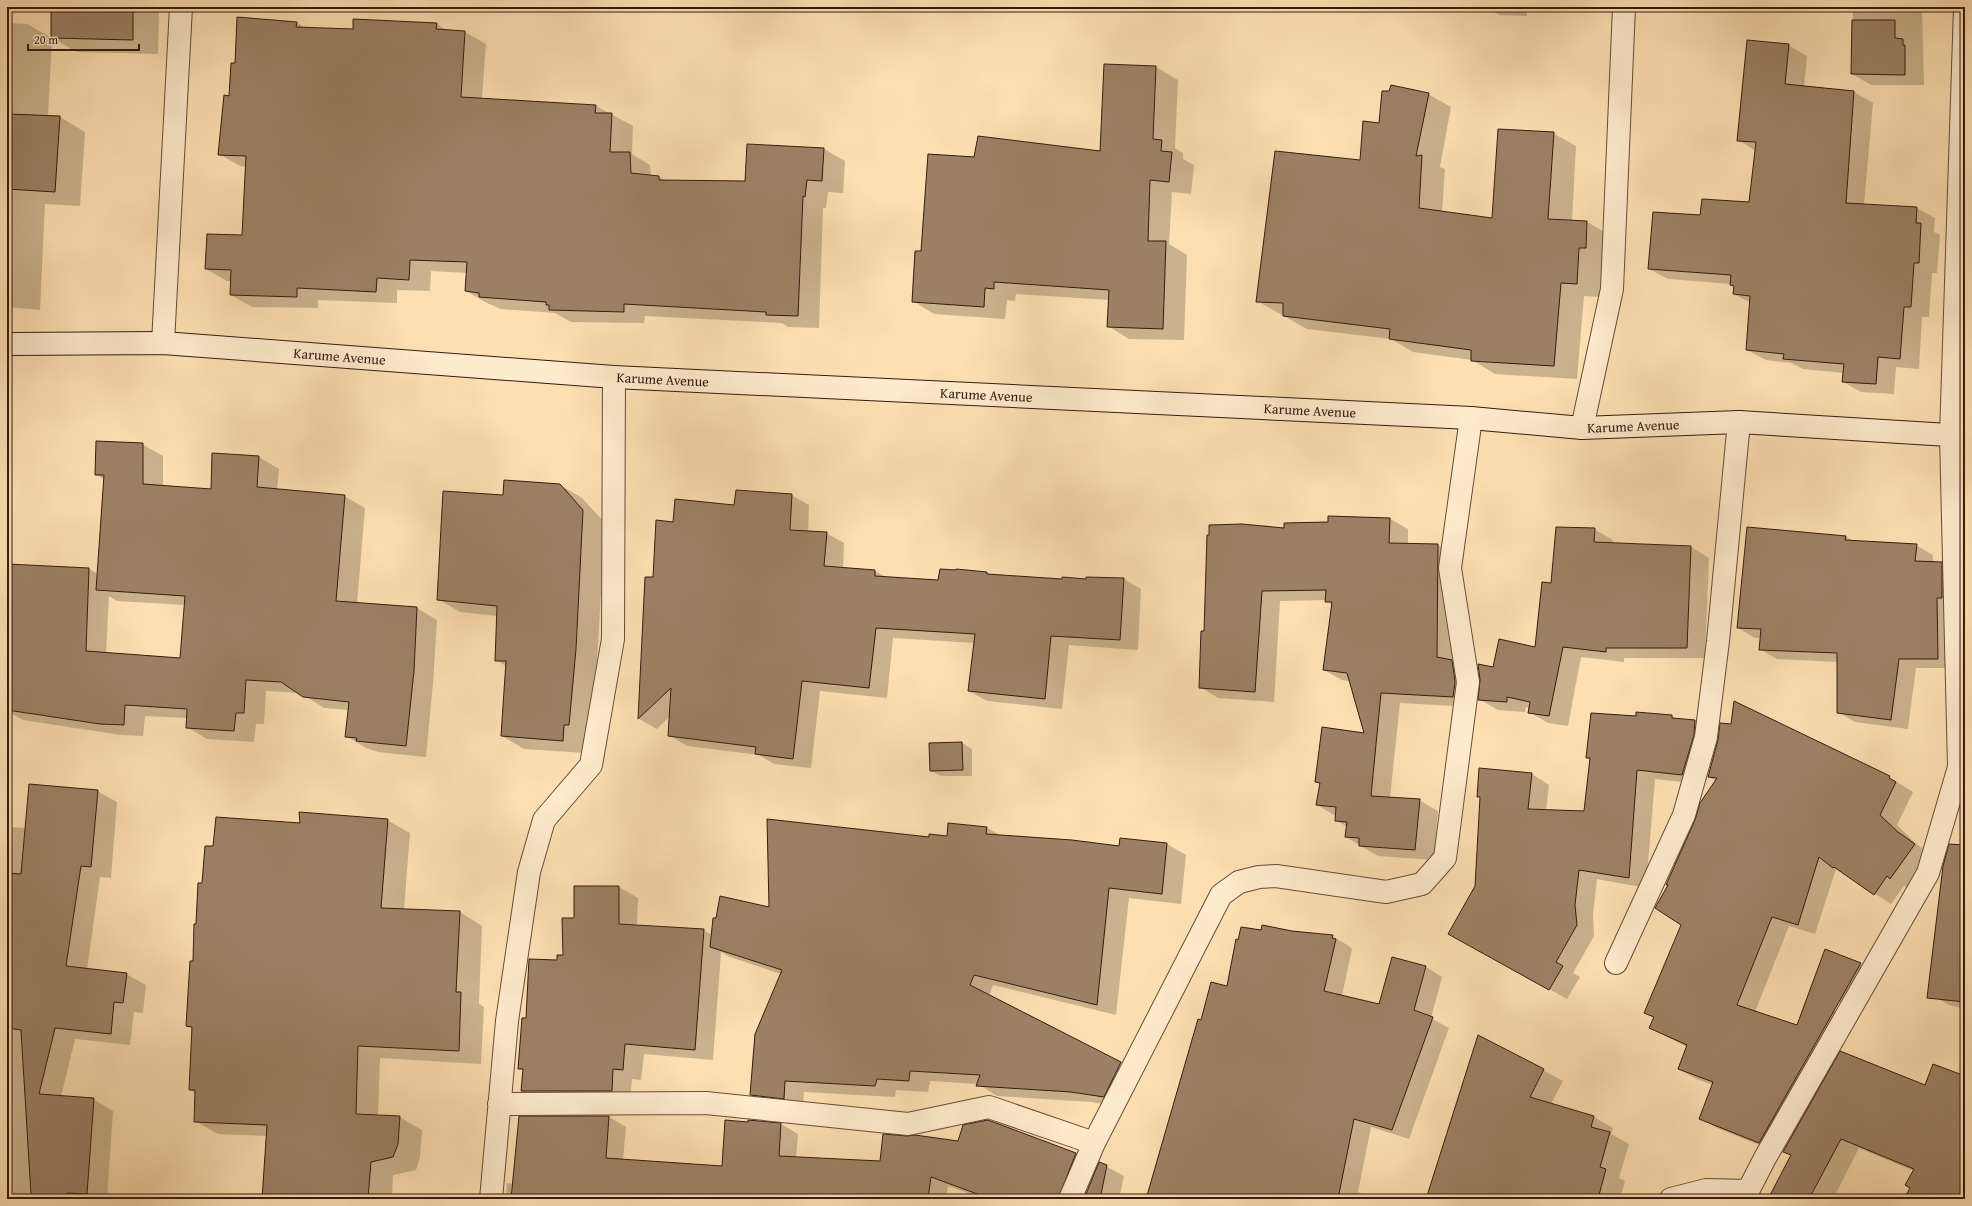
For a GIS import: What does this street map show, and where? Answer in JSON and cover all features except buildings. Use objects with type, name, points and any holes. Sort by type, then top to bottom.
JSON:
[{"type":"street","points":[[163,343],[181,7]]},
{"type":"street","points":[[1582,428],[1612,289],[1624,7]]},
{"type":"street","points":[[1671,1199],[1706,1190],[1749,1195],[1928,873],[1959,767],[1958,436],[1965,7]]},
{"type":"street","name":"Karume Avenue","points":[[7,344],[163,343],[614,377],[1471,418],[1582,428],[1739,422],[1958,436]]},
{"type":"street","points":[[491,1199],[507,1021],[529,872],[544,820],[591,765],[613,639],[614,377]]},
{"type":"street","points":[[1070,1199],[1094,1144],[1221,895],[1238,882],[1259,877],[1276,876],[1386,892],[1422,884],[1445,858],[1468,682],[1450,568],[1471,418]]},
{"type":"street","points":[[1616,963],[1684,815],[1706,737],[1718,641],[1739,422]]},
{"type":"street","points":[[499,1104],[706,1103],[908,1124],[989,1106],[1094,1144]]}]
